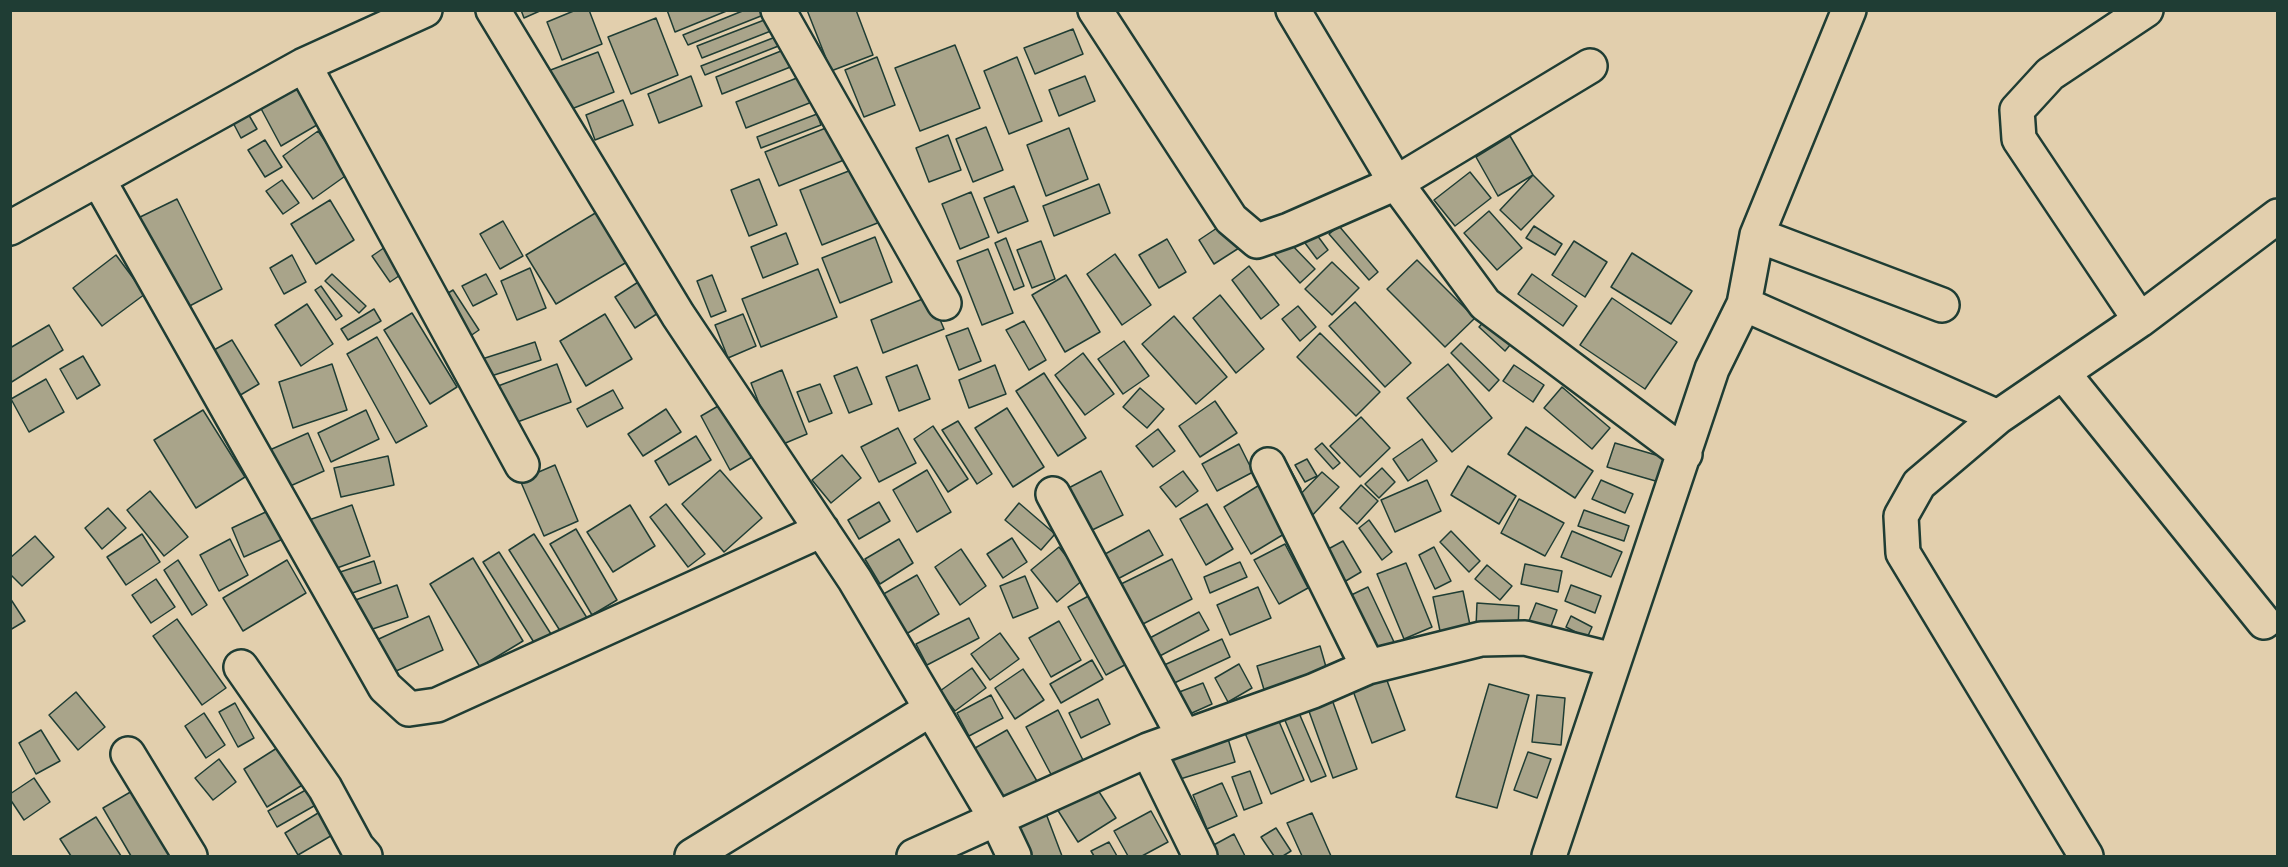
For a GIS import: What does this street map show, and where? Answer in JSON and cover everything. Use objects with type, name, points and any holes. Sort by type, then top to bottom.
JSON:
[{"type":"street","points":[[10,228],[304,64],[424,10]]},
{"type":"street","points":[[493,10],[678,315],[855,580],[997,820],[1014,856]]},
{"type":"street","points":[[778,10],[944,303]]},
{"type":"street","points":[[1095,10],[1231,219],[1257,241],[1289,230],[1396,183],[1590,66]]},
{"type":"street","points":[[1293,10],[1396,183],[1485,304],[1685,454]]},
{"type":"street","points":[[1549,856],[1712,369],[1744,304],[1756,235],[1849,10]]},
{"type":"street","points":[[2140,320],[2019,139],[2017,111],[2050,74],[2146,10]]},
{"type":"street","points":[[304,64],[522,465]]},
{"type":"street","points":[[98,179],[385,687],[409,710],[437,705],[822,530]]},
{"type":"street","points":[[2086,856],[1903,554],[1901,516],[1919,484],[1998,417],[2140,320],[2277,216]]},
{"type":"street","points":[[1756,235],[1942,305]]},
{"type":"street","points":[[1744,304],[1998,417]]},
{"type":"street","points":[[2063,373],[2264,622]]},
{"type":"street","points":[[1268,465],[1368,667]]},
{"type":"street","points":[[1053,494],[1184,737]]},
{"type":"street","points":[[914,856],[1148,750],[1313,691],[1368,667],[1481,639],[1525,638],[1613,660]]},
{"type":"street","points":[[241,666],[325,788],[357,847],[365,856]]},
{"type":"street","points":[[692,856],[931,709]]},
{"type":"street","points":[[1148,750],[1200,856]]},
{"type":"street","points":[[128,754],[190,856]]},
{"type":"building","points":[[521,10],[542,10],[524,18]]},
{"type":"building","points":[[576,10],[589,10],[602,44],[562,60],[547,22]]},
{"type":"building","points":[[667,10],[729,10],[675,32]]},
{"type":"building","points":[[745,10],[771,12],[688,45],[683,35]]},
{"type":"building","points":[[807,10],[856,10],[873,55],[831,71]]},
{"type":"building","points":[[772,17],[776,29],[702,58],[697,46]]},
{"type":"building","points":[[656,18],[678,75],[631,94],[608,37]]},
{"type":"building","points":[[1073,29],[1083,54],[1035,74],[1024,48]]},
{"type":"building","points":[[778,36],[781,45],[705,75],[701,66]]},
{"type":"building","points":[[955,45],[980,108],[920,131],[895,68]]},
{"type":"building","points":[[791,47],[798,64],[722,94],[716,77]]},
{"type":"building","points":[[598,52],[614,92],[564,112],[548,71]]},
{"type":"building","points":[[877,57],[895,105],[864,117],[845,70]]},
{"type":"building","points":[[1017,57],[1042,121],[1009,134],[984,71]]},
{"type":"building","points":[[807,74],[817,100],[746,128],[736,102]]},
{"type":"building","points":[[691,76],[702,106],[659,123],[648,94]]},
{"type":"building","points":[[1085,76],[1095,101],[1059,116],[1049,90]]},
{"type":"building","points":[[298,80],[322,122],[281,146],[258,103]]},
{"type":"building","points":[[623,100],[633,125],[595,140],[586,115]]},
{"type":"building","points":[[243,105],[257,129],[241,138],[228,113]]},
{"type":"building","points":[[817,114],[821,125],[761,148],[757,137]]},
{"type":"building","points":[[836,124],[849,158],[779,186],[765,152]]},
{"type":"building","points":[[986,127],[1003,170],[973,182],[956,139]]},
{"type":"building","points":[[1069,128],[1088,179],[1046,196],[1027,145]]},
{"type":"building","points":[[318,131],[348,174],[313,199],[283,156]]},
{"type":"building","points":[[948,135],[961,170],[929,182],[916,148]]},
{"type":"building","points":[[1510,136],[1533,175],[1498,196],[1476,157]]},
{"type":"building","points":[[265,140],[282,167],[265,177],[248,150]]},
{"type":"building","points":[[859,167],[880,222],[822,245],[800,190]]},
{"type":"building","points":[[1470,172],[1491,198],[1455,226],[1434,200]]},
{"type":"building","points":[[1533,175],[1554,196],[1521,230],[1500,210]]},
{"type":"building","points":[[759,179],[777,225],[749,236],[731,190]]},
{"type":"building","points":[[282,180],[299,203],[283,214],[266,191]]},
{"type":"building","points":[[1099,184],[1110,213],[1054,236],[1043,206]]},
{"type":"building","points":[[1014,186],[1028,221],[998,233],[984,198]]},
{"type":"building","points":[[971,192],[989,237],[960,249],[942,204]]},
{"type":"building","points":[[177,199],[222,289],[180,311],[134,220]]},
{"type":"building","points":[[330,200],[354,240],[316,264],[291,224]]},
{"type":"building","points":[[602,209],[632,259],[556,304],[526,255]]},
{"type":"building","points":[[1489,211],[1522,248],[1497,270],[1464,233]]},
{"type":"building","points":[[503,221],[523,256],[500,269],[480,234]]},
{"type":"building","points":[[1223,224],[1239,248],[1214,264],[1199,240]]},
{"type":"building","points":[[1339,226],[1378,272],[1369,280],[1329,234]]},
{"type":"building","points":[[1534,226],[1562,244],[1555,255],[1526,238]]},
{"type":"building","points":[[1314,231],[1328,250],[1317,259],[1302,239]]},
{"type":"building","points":[[786,233],[798,264],[763,278],[751,247]]},
{"type":"building","points":[[875,237],[892,282],[840,303],[822,258]]},
{"type":"building","points":[[1006,238],[1024,286],[1014,290],[995,243]]},
{"type":"building","points":[[1167,239],[1186,272],[1159,288],[1139,255]]},
{"type":"building","points":[[1041,241],[1055,279],[1032,288],[1017,250]]},
{"type":"building","points":[[1288,241],[1315,269],[1300,283],[1274,254]]},
{"type":"building","points":[[1574,241],[1607,262],[1585,297],[1552,275]]},
{"type":"building","points":[[391,243],[409,269],[390,282],[372,256]]},
{"type":"building","points":[[988,249],[1013,313],[982,325],[957,261]]},
{"type":"building","points":[[1632,253],[1692,291],[1671,324],[1611,287]]},
{"type":"building","points":[[1115,254],[1151,305],[1122,325],[1087,274]]},
{"type":"building","points":[[116,255],[145,294],[102,326],[73,288]]},
{"type":"building","points":[[292,255],[306,282],[284,294],[270,268]]},
{"type":"building","points":[[1417,260],[1475,318],[1445,347],[1387,289]]},
{"type":"building","points":[[1332,262],[1359,288],[1332,315],[1305,289]]},
{"type":"building","points":[[1249,266],[1279,305],[1261,319],[1232,280]]},
{"type":"building","points":[[530,268],[546,308],[517,320],[501,281]]},
{"type":"building","points":[[818,269],[837,317],[761,347],[742,299]]},
{"type":"building","points":[[332,274],[366,306],[359,313],[325,281]]},
{"type":"building","points":[[486,274],[497,294],[473,306],[462,286]]},
{"type":"building","points":[[1532,274],[1577,306],[1563,326],[1518,294]]},
{"type":"building","points":[[712,275],[726,311],[711,317],[697,281]]},
{"type":"building","points":[[1066,275],[1100,332],[1065,352],[1032,295]]},
{"type":"building","points":[[646,277],[666,308],[635,328],[615,297]]},
{"type":"building","points":[[321,286],[342,316],[336,320],[315,290]]},
{"type":"building","points":[[453,290],[479,330],[463,341],[437,300]]},
{"type":"building","points":[[1220,295],[1264,349],[1236,373],[1193,318]]},
{"type":"building","points":[[930,296],[944,329],[883,353],[871,320]]},
{"type":"building","points":[[1612,298],[1677,342],[1645,389],[1580,345]]},
{"type":"building","points":[[1355,302],[1411,363],[1385,387],[1329,326]]},
{"type":"building","points":[[307,304],[333,344],[301,366],[275,325]]},
{"type":"building","points":[[1298,306],[1316,327],[1300,341],[1282,319]]},
{"type":"building","points":[[374,309],[381,321],[348,340],[341,329]]},
{"type":"building","points":[[412,313],[457,387],[430,404],[384,330]]},
{"type":"building","points":[[605,314],[632,359],[586,386],[560,341]]},
{"type":"building","points":[[743,314],[756,346],[728,358],[715,325]]},
{"type":"building","points":[[1174,316],[1227,377],[1196,404],[1142,344]]},
{"type":"building","points":[[1489,316],[1515,339],[1505,351],[1479,327]]},
{"type":"building","points":[[1024,321],[1046,360],[1029,370],[1006,330]]},
{"type":"building","points":[[49,325],[63,350],[10,383],[10,348]]},
{"type":"building","points":[[968,328],[981,361],[959,370],[946,336]]},
{"type":"building","points":[[1320,333],[1380,392],[1356,416],[1297,357]]},
{"type":"building","points":[[377,337],[427,426],[396,443],[347,354]]},
{"type":"building","points":[[232,340],[259,384],[232,400],[205,355]]},
{"type":"building","points":[[1124,341],[1149,376],[1123,394],[1098,359]]},
{"type":"building","points":[[535,342],[541,360],[488,377],[482,359]]},
{"type":"building","points":[[1461,343],[1499,380],[1489,391],[1451,353]]},
{"type":"building","points":[[1083,353],[1114,394],[1085,415],[1055,375]]},
{"type":"building","points":[[83,356],[100,385],[77,399],[60,369]]},
{"type":"building","points":[[332,364],[347,410],[293,428],[279,382]]},
{"type":"building","points":[[557,364],[571,402],[512,424],[498,386]]},
{"type":"building","points":[[1448,364],[1492,418],[1452,452],[1407,398]]},
{"type":"building","points":[[917,365],[930,399],[899,411],[886,377]]},
{"type":"building","points":[[995,365],[1006,394],[969,408],[959,380]]},
{"type":"building","points":[[1514,365],[1544,385],[1533,402],[1503,381]]},
{"type":"building","points":[[857,367],[872,404],[849,413],[834,376]]},
{"type":"building","points":[[782,370],[807,434],[776,447],[751,383]]},
{"type":"building","points":[[1044,373],[1086,438],[1058,456],[1016,391]]},
{"type":"building","points":[[46,379],[64,412],[29,432],[11,399]]},
{"type":"building","points":[[820,384],[832,413],[809,422],[797,392]]},
{"type":"building","points":[[1562,387],[1610,428],[1592,449],[1544,408]]},
{"type":"building","points":[[1140,388],[1164,409],[1147,428],[1123,407]]},
{"type":"building","points":[[613,390],[623,408],[587,427],[577,409]]},
{"type":"building","points":[[1215,401],[1237,433],[1200,457],[1179,426]]},
{"type":"building","points":[[725,402],[754,456],[730,470],[701,416]]},
{"type":"building","points":[[1007,408],[1044,467],[1013,487],[975,428]]},
{"type":"building","points":[[666,409],[681,432],[643,456],[628,434]]},
{"type":"building","points":[[203,410],[245,477],[196,508],[154,440]]},
{"type":"building","points":[[366,410],[379,439],[331,462],[318,433]]},
{"type":"building","points":[[1361,417],[1390,448],[1360,477],[1330,446]]},
{"type":"building","points":[[958,421],[992,474],[977,484],[942,430]]},
{"type":"building","points":[[933,426],[968,479],[948,492],[914,439]]},
{"type":"building","points":[[1526,427],[1593,471],[1575,498],[1508,454]]},
{"type":"building","points":[[898,428],[916,463],[879,482],[861,447]]},
{"type":"building","points":[[1158,429],[1175,451],[1153,467],[1136,446]]},
{"type":"building","points":[[308,433],[324,471],[279,491],[263,453]]},
{"type":"building","points":[[696,436],[711,460],[669,485],[655,461]]},
{"type":"building","points":[[1422,439],[1437,461],[1408,481],[1393,459]]},
{"type":"building","points":[[1322,443],[1340,463],[1333,469],[1315,449]]},
{"type":"building","points":[[1615,443],[1666,458],[1659,482],[1607,467]]},
{"type":"building","points":[[1239,444],[1253,472],[1217,491],[1202,464]]},
{"type":"building","points":[[842,455],[861,478],[831,503],[812,480]]},
{"type":"building","points":[[388,456],[394,485],[341,497],[334,468]]},
{"type":"building","points":[[1307,459],[1317,476],[1305,482],[1295,465]]},
{"type":"building","points":[[1287,463],[1301,489],[1292,494],[1278,469]]},
{"type":"building","points":[[555,465],[578,521],[544,536],[520,480]]},
{"type":"building","points":[[1468,466],[1516,496],[1499,524],[1451,495]]},
{"type":"building","points":[[1382,468],[1395,482],[1379,498],[1365,484]]},
{"type":"building","points":[[720,470],[762,518],[724,552],[682,504]]},
{"type":"building","points":[[927,470],[951,512],[917,532],[893,490]]},
{"type":"building","points":[[1101,471],[1123,515],[1082,535],[1061,492]]},
{"type":"building","points":[[1183,471],[1198,491],[1176,507],[1160,487]]},
{"type":"building","points":[[1322,472],[1339,487],[1307,521],[1290,505]]},
{"type":"building","points":[[1427,480],[1441,511],[1395,532],[1381,500]]},
{"type":"building","points":[[1601,480],[1633,494],[1625,513],[1592,499]]},
{"type":"building","points":[[1261,484],[1289,531],[1251,554],[1224,507]]},
{"type":"building","points":[[1361,485],[1378,501],[1357,524],[1340,508]]},
{"type":"building","points":[[150,491],[188,537],[164,556],[127,510]]},
{"type":"building","points":[[1519,499],[1564,523],[1545,556],[1501,533]]},
{"type":"building","points":[[879,502],[890,521],[859,539],[848,520]]},
{"type":"building","points":[[1019,503],[1055,534],[1041,550],[1005,520]]},
{"type":"building","points":[[666,504],[705,554],[688,567],[650,517]]},
{"type":"building","points":[[1207,504],[1233,549],[1206,565],[1180,519]]},
{"type":"building","points":[[352,505],[370,556],[326,572],[309,520]]},
{"type":"building","points":[[630,505],[655,546],[613,572],[587,532]]},
{"type":"building","points":[[108,508],[126,528],[102,549],[85,528]]},
{"type":"building","points":[[272,509],[285,538],[244,557],[232,528]]},
{"type":"building","points":[[1584,510],[1629,526],[1624,541],[1578,526]]},
{"type":"building","points":[[1369,520],[1392,552],[1382,560],[1359,528]]},
{"type":"building","points":[[576,529],[617,600],[592,615],[550,544]]},
{"type":"building","points":[[1149,530],[1163,555],[1110,583],[1096,559]]},
{"type":"building","points":[[1451,531],[1480,561],[1469,572],[1440,542]]},
{"type":"building","points":[[1572,531],[1622,552],[1611,577],[1561,557]]},
{"type":"building","points":[[142,534],[160,562],[126,585],[107,557]]},
{"type":"building","points":[[534,534],[589,621],[564,637],[509,550]]},
{"type":"building","points":[[35,536],[54,557],[22,586],[10,574],[10,558]]},
{"type":"building","points":[[1012,538],[1027,562],[1003,578],[987,554]]},
{"type":"building","points":[[230,539],[248,575],[219,591],[200,555]]},
{"type":"building","points":[[899,539],[913,563],[880,584],[865,559]]},
{"type":"building","points":[[1343,541],[1361,572],[1339,585],[1321,553]]},
{"type":"building","points":[[1285,544],[1308,588],[1279,604],[1254,560]]},
{"type":"building","points":[[1059,547],[1084,579],[1057,602],[1031,570]]},
{"type":"building","points":[[1434,547],[1451,581],[1435,589],[1419,555]]},
{"type":"building","points":[[961,549],[986,586],[960,605],[935,567]]},
{"type":"building","points":[[499,552],[551,634],[535,644],[483,562]]},
{"type":"building","points":[[473,558],[523,641],[480,667],[430,584]]},
{"type":"building","points":[[1172,559],[1192,599],[1137,627],[1117,586]]},
{"type":"building","points":[[178,560],[207,605],[192,615],[164,570]]},
{"type":"building","points":[[287,560],[306,593],[243,631],[223,598]]},
{"type":"building","points":[[374,561],[381,583],[338,598],[331,575]]},
{"type":"building","points":[[1240,562],[1247,577],[1210,593],[1204,577]]},
{"type":"building","points":[[1406,563],[1432,627],[1404,639],[1377,574]]},
{"type":"building","points":[[1525,564],[1562,571],[1558,592],[1521,584]]},
{"type":"building","points":[[1487,565],[1512,586],[1500,600],[1475,579]]},
{"type":"building","points":[[917,575],[939,614],[903,636],[880,596]]},
{"type":"building","points":[[1025,576],[1038,608],[1013,618],[1000,586]]},
{"type":"building","points":[[156,579],[175,607],[151,623],[132,595]]},
{"type":"building","points":[[397,585],[408,617],[361,633],[350,602]]},
{"type":"building","points":[[1571,585],[1601,596],[1595,613],[1565,601]]},
{"type":"building","points":[[1258,587],[1271,618],[1230,635],[1217,605]]},
{"type":"building","points":[[1368,587],[1394,642],[1371,653],[1345,598]]},
{"type":"building","points":[[1463,591],[1470,625],[1440,631],[1433,597]]},
{"type":"building","points":[[1096,592],[1134,660],[1106,675],[1068,607]]},
{"type":"building","points":[[10,598],[25,621],[10,630]]},
{"type":"building","points":[[1477,603],[1519,606],[1518,629],[1476,627]]},
{"type":"building","points":[[1536,603],[1557,610],[1550,629],[1529,621]]},
{"type":"building","points":[[1199,612],[1209,630],[1156,658],[1146,640]]},
{"type":"building","points":[[429,616],[443,650],[385,676],[370,643]]},
{"type":"building","points":[[1571,616],[1592,627],[1587,638],[1566,627]]},
{"type":"building","points":[[969,618],[979,638],[927,665],[916,644]]},
{"type":"building","points":[[177,619],[226,688],[202,705],[153,636]]},
{"type":"building","points":[[1059,621],[1081,660],[1051,677],[1029,638]]},
{"type":"building","points":[[1000,633],[1019,659],[990,680],[971,654]]},
{"type":"building","points":[[1222,639],[1230,657],[1170,685],[1162,666]]},
{"type":"building","points":[[1320,646],[1328,674],[1265,693],[1257,666]]},
{"type":"building","points":[[1092,660],[1103,679],[1061,703],[1050,684]]},
{"type":"building","points":[[1239,664],[1252,688],[1228,702],[1215,678]]},
{"type":"building","points":[[972,668],[986,688],[955,711],[940,691]]},
{"type":"building","points":[[1023,669],[1044,700],[1015,719],[995,688]]},
{"type":"building","points":[[1385,675],[1405,730],[1372,743],[1352,688]]},
{"type":"building","points":[[1203,683],[1212,704],[1183,717],[1174,694]]},
{"type":"building","points":[[1489,684],[1529,695],[1497,808],[1456,797]]},
{"type":"building","points":[[76,692],[105,727],[78,750],[49,715]]},
{"type":"building","points":[[1330,694],[1357,769],[1333,778],[1306,703]]},
{"type":"building","points":[[991,695],[1003,718],[969,736],[957,713]]},
{"type":"building","points":[[1537,695],[1565,698],[1561,745],[1532,742]]},
{"type":"building","points":[[1098,699],[1110,724],[1081,738],[1069,713]]},
{"type":"building","points":[[235,703],[254,738],[238,747],[219,712]]},
{"type":"building","points":[[1296,706],[1326,776],[1311,782],[1281,711]]},
{"type":"building","points":[[1058,710],[1085,764],[1054,780],[1026,727]]},
{"type":"building","points":[[1275,712],[1304,780],[1271,794],[1242,726]]},
{"type":"building","points":[[204,713],[225,745],[206,758],[185,726]]},
{"type":"building","points":[[41,730],[60,761],[36,774],[19,743]]},
{"type":"building","points":[[1007,730],[1041,788],[1003,811],[968,752]]},
{"type":"building","points":[[1226,732],[1235,762],[1177,780],[1168,749]]},
{"type":"building","points":[[288,741],[312,779],[267,807],[244,769]]},
{"type":"building","points":[[1528,752],[1551,759],[1537,798],[1514,790]]},
{"type":"building","points":[[219,759],[236,782],[213,800],[195,778]]},
{"type":"building","points":[[1250,771],[1262,803],[1244,810],[1232,777]]},
{"type":"building","points":[[34,778],[50,802],[24,820],[10,799],[10,794]]},
{"type":"building","points":[[1222,783],[1237,816],[1207,829],[1193,795]]},
{"type":"building","points":[[1094,784],[1116,818],[1078,842],[1057,809]]},
{"type":"building","points":[[313,786],[321,802],[277,827],[268,811]]},
{"type":"building","points":[[139,787],[179,856],[131,856],[103,808]]},
{"type":"building","points":[[328,807],[341,830],[298,855],[285,833]]},
{"type":"building","points":[[1045,811],[1062,856],[1028,856],[1015,823]]},
{"type":"building","points":[[1151,811],[1168,842],[1142,856],[1128,856],[1114,831]]},
{"type":"building","points":[[1312,813],[1331,856],[1302,856],[1287,823]]},
{"type":"building","points":[[96,817],[121,856],[71,856],[60,839]]},
{"type":"building","points":[[1276,828],[1291,851],[1283,856],[1274,856],[1261,837]]},
{"type":"building","points":[[1234,834],[1245,856],[1215,856],[1210,847]]},
{"type":"building","points":[[1109,842],[1117,856],[1094,856],[1091,851]]}]
